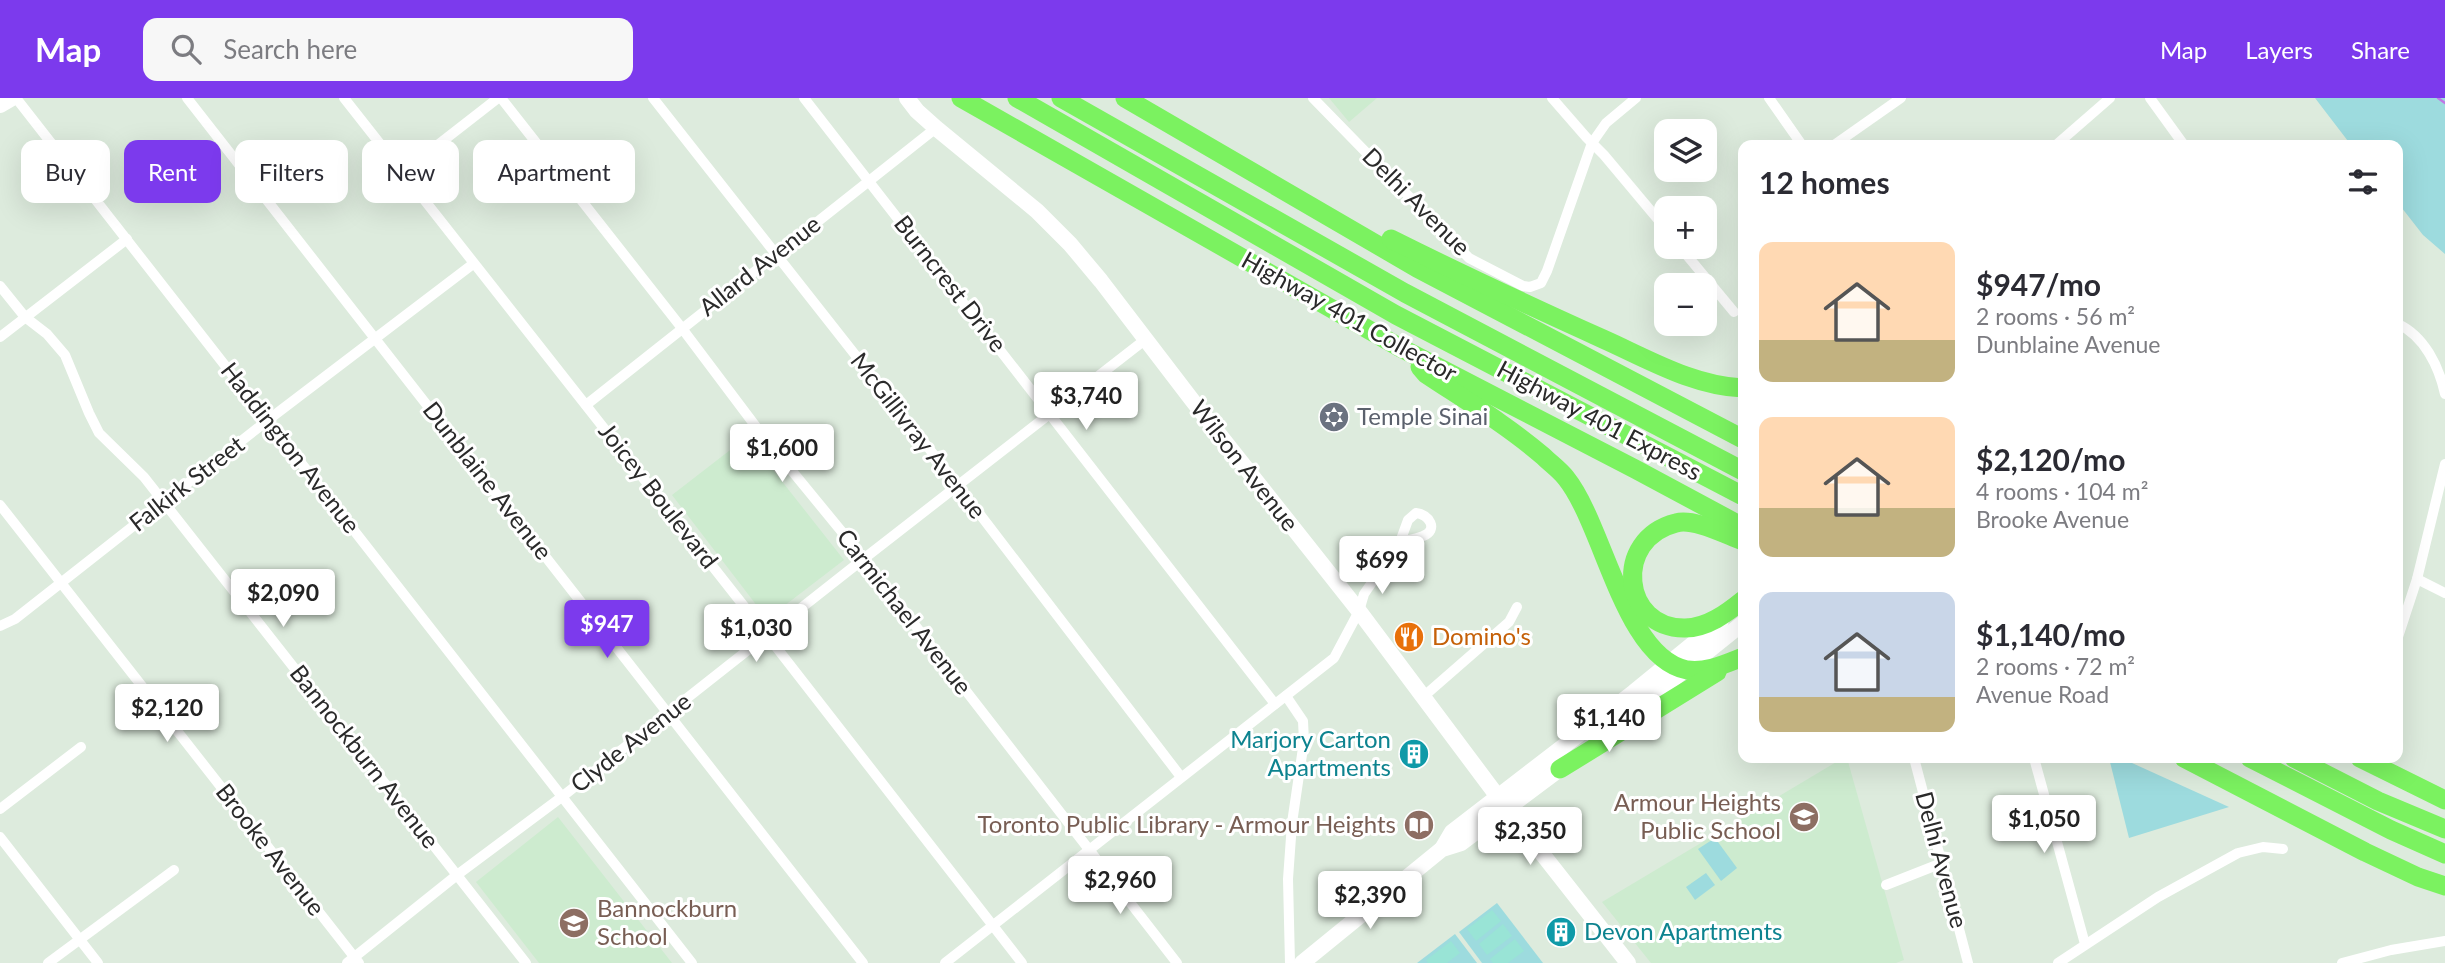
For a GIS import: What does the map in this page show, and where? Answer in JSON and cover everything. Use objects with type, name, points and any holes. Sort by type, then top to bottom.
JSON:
[{"type":"highway","name":"Highway 401 Collector","points":[[961,98],[1406,351],[1738,524]]},
{"type":"highway","name":"Highway 401 Express","points":[[1017,98],[1396,315],[1738,493]]},
{"type":"highway","name":"Highway 401 Express","points":[[1061,98],[1405,293],[1738,468]]},
{"type":"highway","points":[[1125,98],[1417,268],[1738,436]]},
{"type":"highway","points":[[1320,212],[1375,232],[1488,287],[1677,372],[1724,387],[1738,388]]},
{"type":"highway","points":[[1406,351],[1426,374],[1519,436],[1566,476],[1586,510],[1633,623],[1658,657],[1677,666],[1709,669],[1738,659]]},
{"type":"highway","points":[[1738,539],[1702,526],[1678,522],[1649,537],[1637,551],[1632,573],[1635,593],[1643,608],[1656,620],[1671,626],[1688,628],[1713,621],[1738,605]]},
{"type":"highway","points":[[1560,769],[1738,659]]},
{"type":"highway","points":[[2194,763],[2365,852],[2418,877],[2445,886]]},
{"type":"highway","points":[[2260,763],[2391,830],[2445,854]]},
{"type":"highway","points":[[2304,763],[2378,801],[2445,829]]},
{"type":"highway","points":[[2370,763],[2445,800]]},
{"type":"main road","points":[[0,105],[14,98]]},
{"type":"main road","name":"Wilson Avenue","points":[[907,98],[917,111],[1037,211],[1070,244],[1359,611],[1628,963]]},
{"type":"main road","points":[[1503,802],[1560,769],[1677,666],[1738,607]]},
{"type":"main road","points":[[1302,963],[1443,849],[1461,843],[1503,802],[1634,692],[1738,626]]},
{"type":"street","name":"Haddington Avenue","points":[[14,98],[564,796],[692,963]]},
{"type":"street","name":"Dunblaine Avenue","points":[[187,98],[863,963]]},
{"type":"street","name":"Joicey Boulevard","points":[[344,98],[377,140]]},
{"type":"street","points":[[445,140],[499,98]]},
{"type":"street","name":"Carmichael Avenue","points":[[499,98],[1177,963]]},
{"type":"street","name":"McGillivray Avenue","points":[[653,98],[1181,776]]},
{"type":"street","name":"Burncrest Drive","points":[[804,98],[1275,704]]},
{"type":"street","name":"Delhi Avenue","points":[[1313,98],[1469,258],[1523,286],[1531,287],[1541,283],[1547,271],[1592,143]]},
{"type":"street","points":[[1552,98],[1654,215]]},
{"type":"street","points":[[1592,143],[1606,123],[1636,98]]},
{"type":"street","points":[[1769,98],[1798,140]]},
{"type":"street","points":[[1841,140],[1901,98]]},
{"type":"street","points":[[2062,140],[2110,98]]},
{"type":"street","points":[[2150,98],[2180,140]]},
{"type":"street","name":"Allard Avenue","points":[[586,404],[936,128]]},
{"type":"street","name":"Joicey Boulevard","points":[[426,203],[767,634],[1022,963]]},
{"type":"street","points":[[0,337],[127,239]]},
{"type":"street","points":[[1691,259],[1734,312]]},
{"type":"street","name":"Falkirk Street","points":[[0,626],[15,619],[375,337],[473,264]]},
{"type":"street","name":"Bannockburn Avenue","points":[[0,286],[25,317],[47,334],[65,355],[99,433],[125,457],[164,502],[526,963]]},
{"type":"street","points":[[2403,326],[2430,354],[2442,379],[2445,394]]},
{"type":"street","name":"Clyde Avenue","points":[[354,961],[457,876],[564,796],[1146,339]]},
{"type":"street","points":[[2403,622],[2417,579],[2445,464]]},
{"type":"street","name":"Brooke Avenue","points":[[0,505],[354,961]]},
{"type":"street","points":[[945,963],[1334,658],[1359,611],[1364,593],[1400,542]]},
{"type":"street","points":[[2417,579],[2445,593]]},
{"type":"street","points":[[1423,697],[1509,622],[1517,607]]},
{"type":"street","points":[[1286,696],[1303,721],[1304,741],[1292,822],[1288,879],[1290,963]]},
{"type":"street","points":[[0,809],[81,747]]},
{"type":"street","name":"Delhi Avenue","points":[[1915,763],[1968,963]]},
{"type":"street","points":[[2035,763],[2085,944]]},
{"type":"street","points":[[0,837],[98,963]]},
{"type":"street","points":[[2058,963],[2158,897],[2238,853],[2263,847],[2283,849]]},
{"type":"street","points":[[1886,885],[1942,863]]},
{"type":"street","points":[[48,963],[174,870]]},
{"type":"street","points":[[2342,963],[2403,947],[2445,941]]},
{"type":"shaded area","points":[[1329,98],[1377,98],[1349,122]]},
{"type":"shaded area","points":[[2315,98],[2445,98],[2445,254],[2423,235],[2403,209],[2403,140],[2347,140]]},
{"type":"shaded area","points":[[747,437],[844,560],[767,619],[672,495]]},
{"type":"shaded area","name":"Armour Heights Public School","points":[[1835,763],[1848,763],[1904,960],[1896,963],[1651,963],[1602,902]]},
{"type":"shaded area","points":[[2110,763],[2132,763],[2229,807],[2129,838]]},
{"type":"shaded area","name":"Bannockburn School","points":[[558,817],[672,963],[539,963],[476,882]]},
{"type":"shaded area","points":[[1715,838],[1737,868],[1721,881],[1698,849]]},
{"type":"shaded area","points":[[1706,873],[1715,885],[1695,900],[1686,887]]},
{"type":"shaded area","points":[[1497,903],[1543,963],[1482,963],[1459,932]]},
{"type":"shaded area","points":[[1492,910],[1501,921],[1476,941],[1467,929]]},
{"type":"shaded area","points":[[1503,924],[1512,936],[1487,955],[1479,944]]},
{"type":"shaded area","points":[[1455,934],[1477,963],[1417,963]]},
{"type":"shaded area","points":[[1515,939],[1524,951],[1508,963],[1493,963],[1490,959]]},
{"type":"shaded area","points":[[1451,941],[1460,953],[1447,963],[1428,963],[1426,960]]},
{"type":"waterway","points":[[2438,98],[2445,103]]},
{"type":"place","name":"Temple Sinai","points":[[1334,417]]},
{"type":"place","name":"Domino's","points":[[1409,637]]},
{"type":"place","name":"Marjory Carton Apartments","points":[[1414,754]]},
{"type":"place","name":"Armour Heights Public School","points":[[1804,817]]},
{"type":"place","name":"Toronto Public Library - Armour Heights","points":[[1419,825]]},
{"type":"place","name":"Bannockburn School","points":[[574,923]]},
{"type":"place","name":"Devon Apartments","points":[[1561,932]]}]
